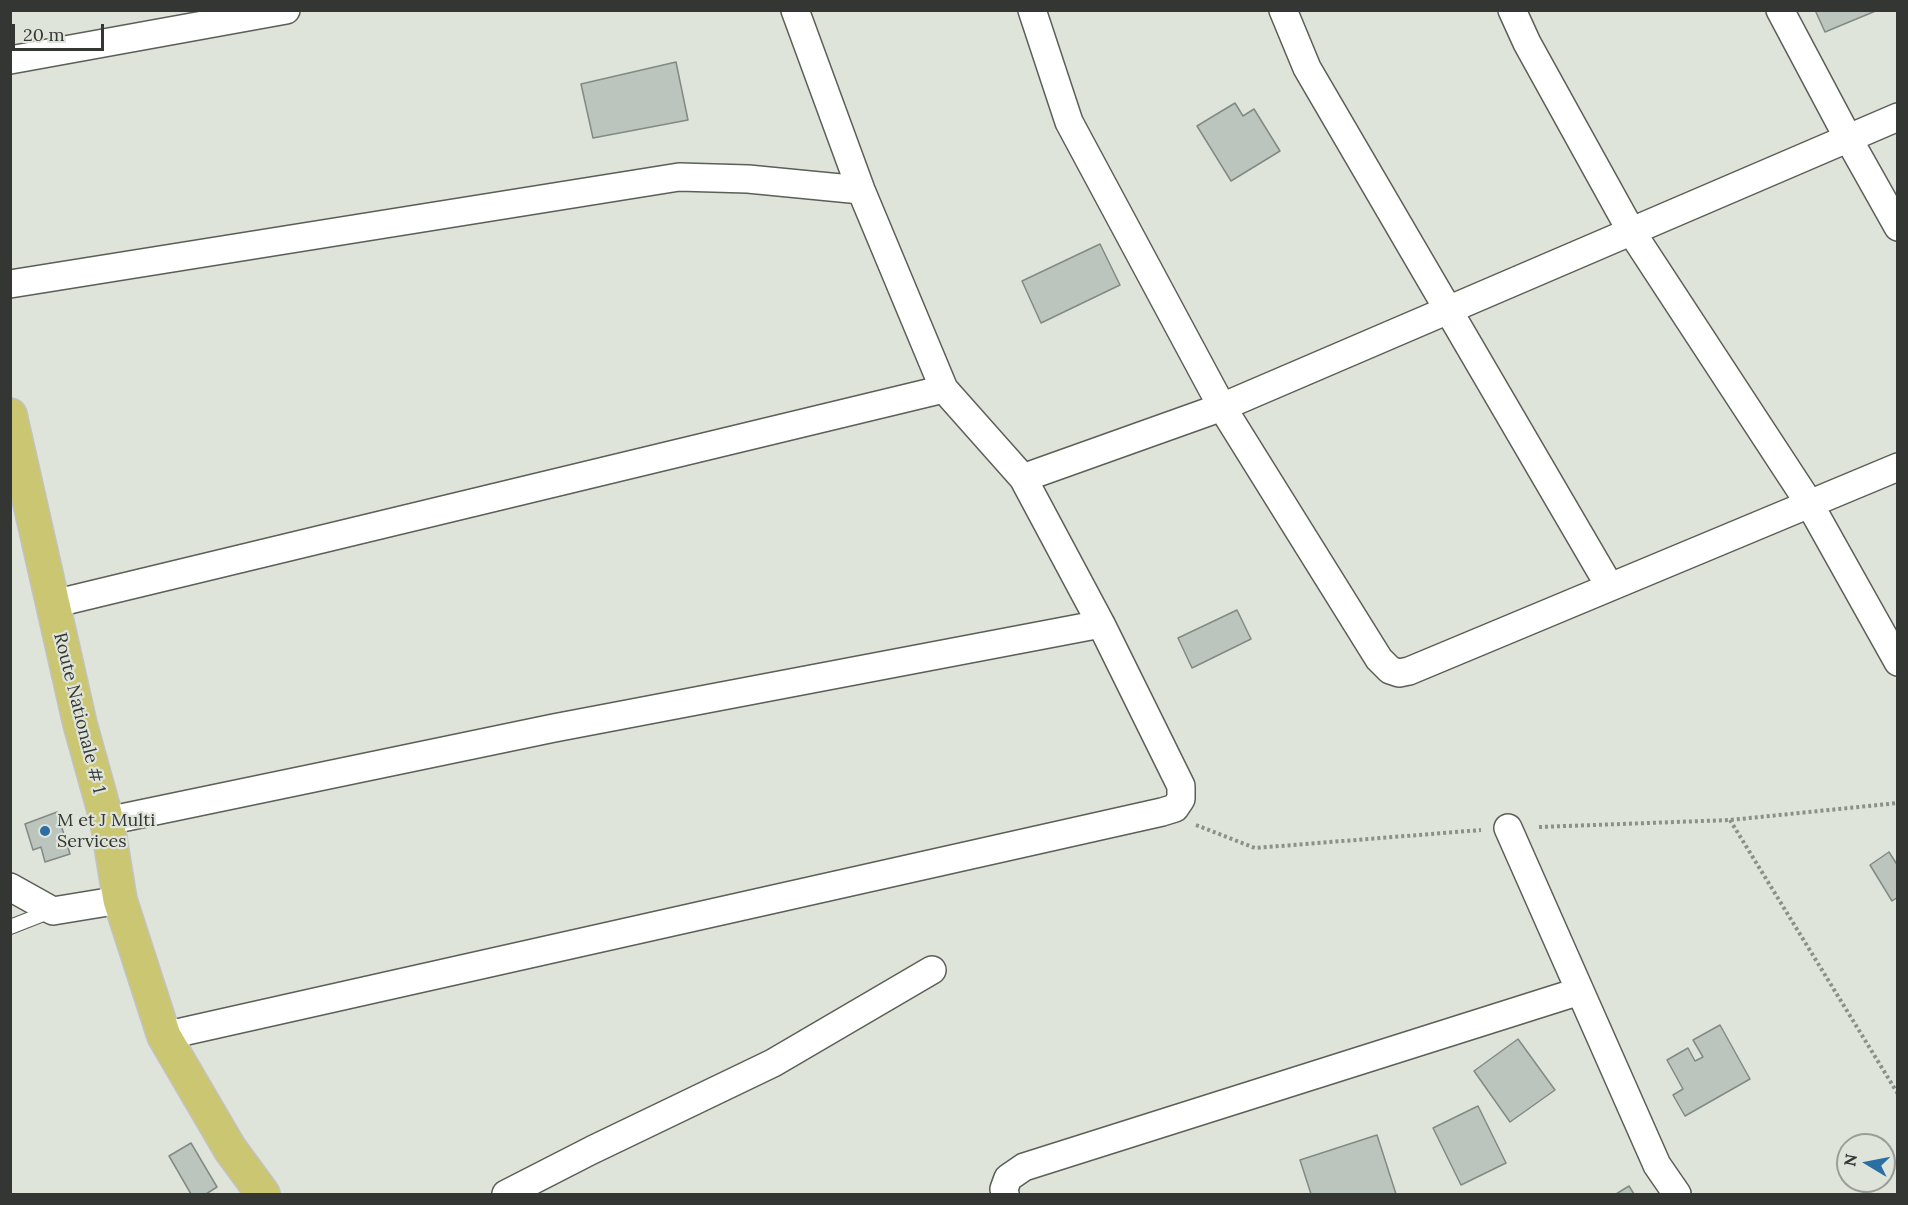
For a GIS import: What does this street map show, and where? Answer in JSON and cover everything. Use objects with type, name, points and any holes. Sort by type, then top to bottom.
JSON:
[{"type":"main road","name":"Route Nationale # 1","points":[[10,415],[80,724],[107,821],[120,900],[164,1036],[230,1149],[263,1194]]},
{"type":"street","points":[[10,60],[286,10]]},
{"type":"street","points":[[164,1036],[1175,808],[1181,799],[1181,786],[1101,624],[1023,478],[944,389],[861,190],[795,10]]},
{"type":"street","points":[[1032,10],[1069,122],[1222,407],[1379,659],[1390,670],[1399,673],[1409,671],[1898,467]]},
{"type":"street","points":[[1283,10],[1307,68],[1610,587]]},
{"type":"street","points":[[1512,10],[1527,43],[1631,231],[1809,503],[1898,662]]},
{"type":"street","points":[[1780,10],[1898,227]]},
{"type":"street","points":[[1023,478],[1222,407],[1898,117]]},
{"type":"street","points":[[10,284],[679,177],[748,179],[861,190]]},
{"type":"street","points":[[53,604],[944,389]]},
{"type":"street","points":[[107,821],[543,730],[1101,624]]},
{"type":"street","points":[[1508,828],[1657,1165],[1677,1194]]},
{"type":"street","points":[[10,887],[53,910],[120,900]]},
{"type":"street","points":[[506,1194],[773,1063],[932,970]]},
{"type":"street","points":[[1005,1194],[1004,1189],[1008,1178],[1024,1167],[1580,991]]},
{"type":"lane","points":[[10,927],[53,910]]},
{"type":"path","points":[[1730,820],[1898,1094]]},
{"type":"building","points":[[1815,10],[1878,10],[1825,32]]},
{"type":"building","points":[[676,62],[688,120],[593,138],[581,84]]},
{"type":"building","points":[[1235,103],[1243,116],[1254,109],[1280,151],[1231,181],[1197,126]]},
{"type":"building","points":[[1100,244],[1120,285],[1041,323],[1022,281]]},
{"type":"building","points":[[1237,610],[1251,639],[1192,668],[1178,638]]},
{"type":"building","points":[[57,812],[70,854],[45,862],[41,847],[33,850],[25,824]]},
{"type":"building","points":[[1889,852],[1898,866],[1898,897],[1892,901],[1870,865]]},
{"type":"building","points":[[1720,1025],[1750,1079],[1685,1116],[1673,1095],[1683,1089],[1667,1060],[1688,1048],[1695,1061],[1703,1057],[1693,1040]]},
{"type":"building","points":[[1518,1039],[1555,1090],[1510,1122],[1474,1071]]},
{"type":"building","points":[[1478,1106],[1506,1163],[1461,1185],[1433,1128]]},
{"type":"building","points":[[1377,1135],[1396,1194],[1311,1194],[1300,1160]]},
{"type":"building","points":[[191,1143],[217,1187],[206,1194],[191,1194],[169,1156]]},
{"type":"building","points":[[1629,1186],[1634,1194],[1616,1194]]},
{"type":"place","name":"M et J Multi Services","points":[[45,831]]}]
